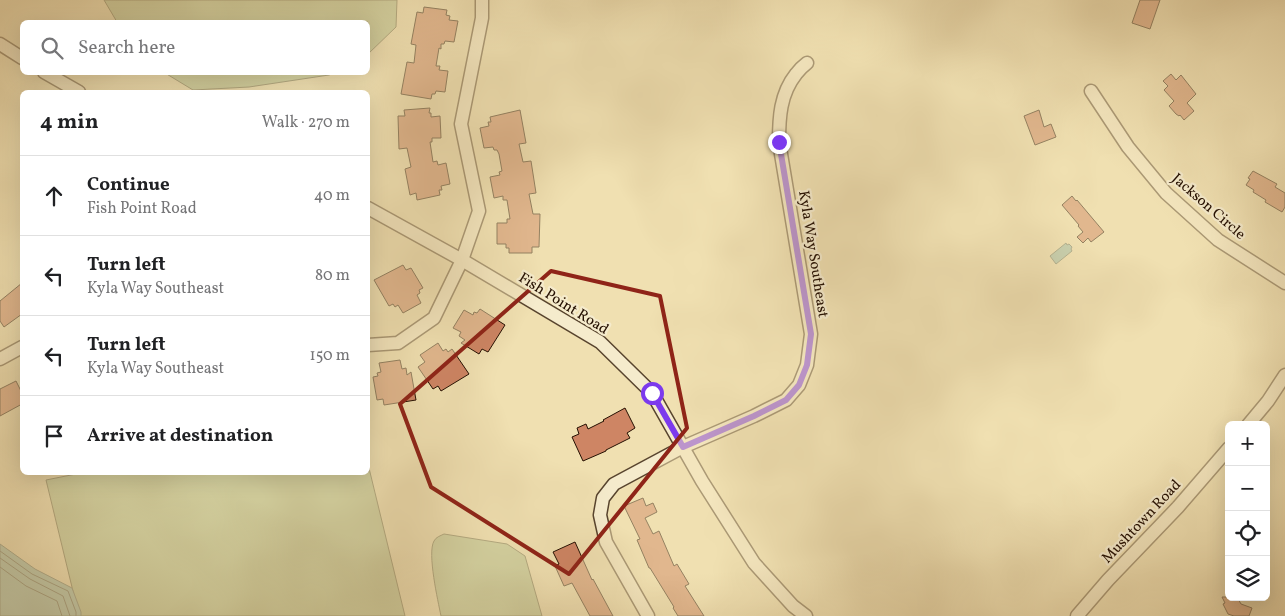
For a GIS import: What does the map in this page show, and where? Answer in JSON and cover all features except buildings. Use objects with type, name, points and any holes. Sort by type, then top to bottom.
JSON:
[{"type":"street","points":[[370,345],[398,343],[434,318],[462,260],[479,211],[461,124],[482,18],[482,0]]},
{"type":"street","points":[[0,44],[20,57]]},
{"type":"street","name":"Kyla Way Southeast","points":[[648,616],[606,542],[600,516],[603,498],[614,484],[683,447],[786,400],[799,385],[807,365],[811,334],[779,142],[779,118],[783,97],[795,75],[807,63]]},
{"type":"street","points":[[49,75],[76,90]]},
{"type":"street","name":"Jackson Circle","points":[[1091,91],[1128,147],[1166,193],[1218,240],[1285,283]]},
{"type":"street","name":"Fish Point Road","points":[[370,209],[462,260],[600,342],[652,393],[702,481],[754,563],[793,606],[806,616]]},
{"type":"street","points":[[0,360],[20,348]]},
{"type":"street","points":[[1251,421],[1285,376]]},
{"type":"street","name":"Mushtown Road","points":[[1077,616],[1108,580],[1178,508],[1225,453]]},
{"type":"highlighted area","points":[[551,271],[660,296],[687,428],[569,574],[431,487],[400,404]]},
{"type":"green space","points":[[104,0],[397,0],[396,27],[370,52],[370,20],[116,20]]},
{"type":"green space","points":[[168,75],[329,75],[249,87],[193,90]]},
{"type":"green space","points":[[370,472],[405,616],[79,616],[46,480],[71,475],[370,475]]},
{"type":"green space","points":[[444,534],[507,544],[525,556],[542,616],[441,616],[434,577],[432,547],[434,541]]},
{"type":"water","points":[[1066,243],[1072,247],[1072,251],[1056,264],[1050,256]]},
{"type":"water","points":[[0,544],[35,569],[72,588],[81,616],[0,616]]},
{"type":"route","points":[[652,393],[683,447],[786,400],[799,385],[807,365],[811,334],[779,142]]}]
